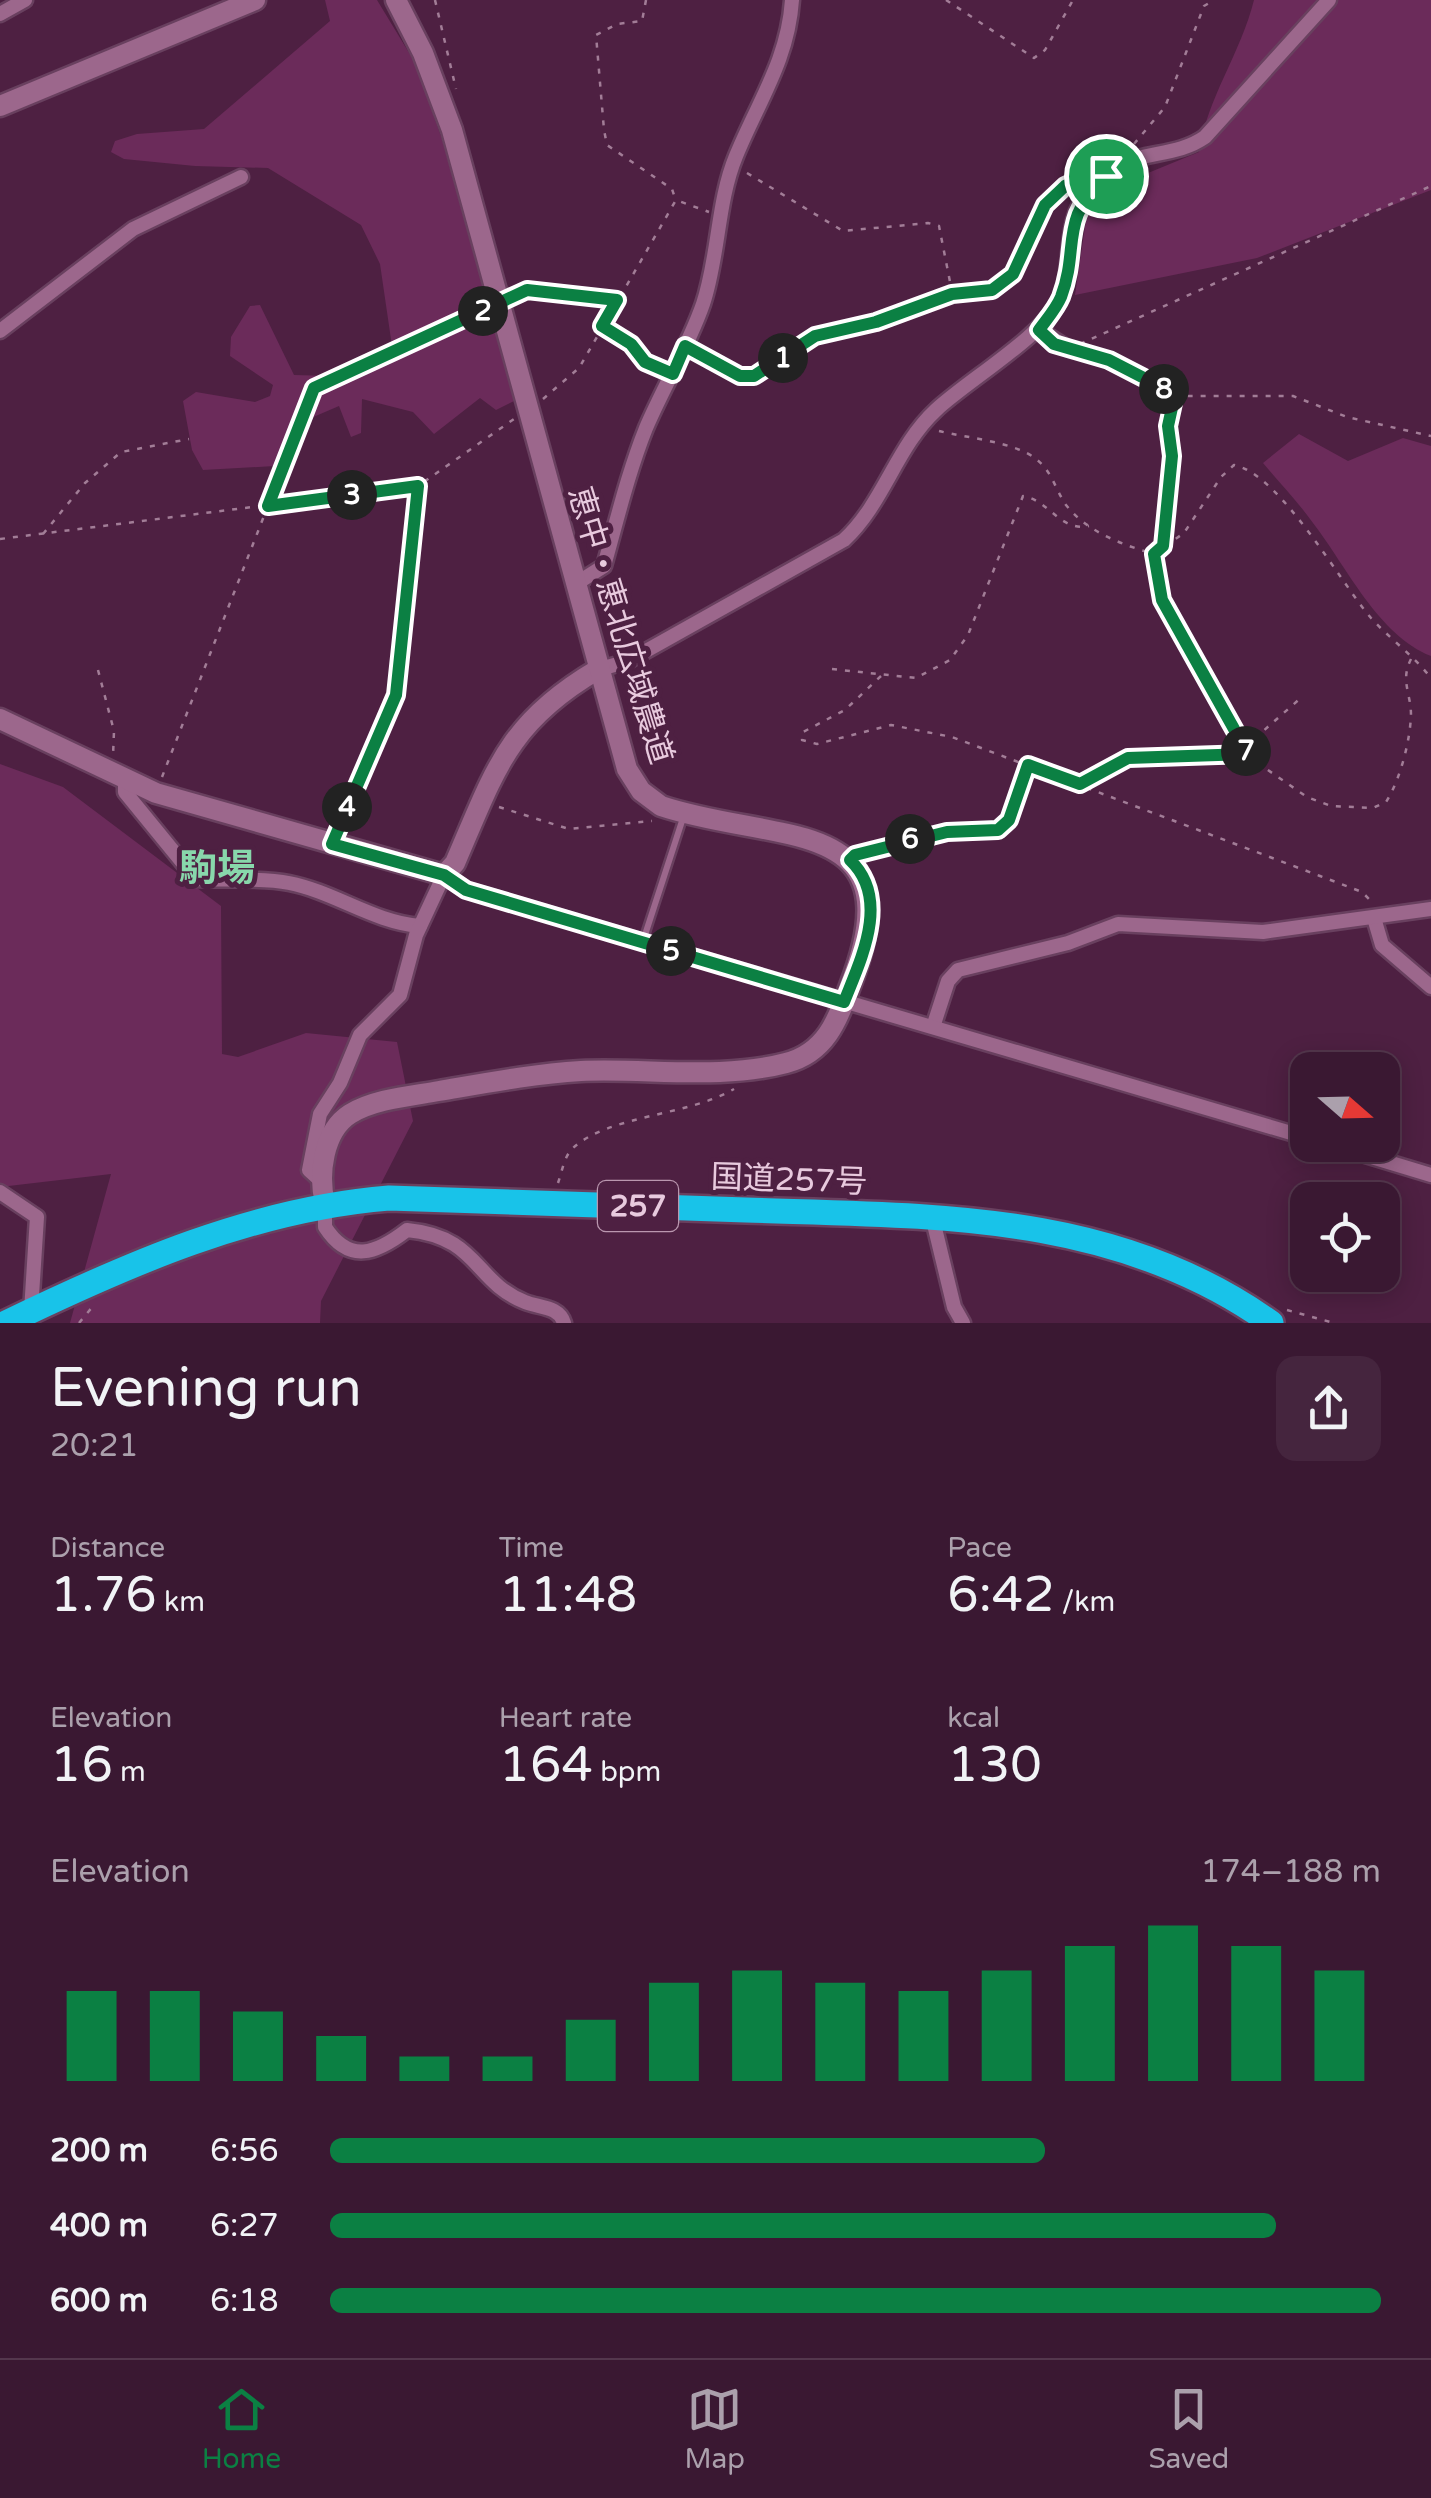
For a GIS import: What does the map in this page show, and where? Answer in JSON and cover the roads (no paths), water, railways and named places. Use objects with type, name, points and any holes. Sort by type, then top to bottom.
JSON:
[{"type":"highway","name":"国道257号","points":[[6,1323],[176,1247],[323,1192],[388,1198],[932,1216],[1014,1223],[1127,1250],[1200,1280],[1271,1323]]},
{"type":"street","points":[[0,14],[25,0]]},
{"type":"street","points":[[0,106],[254,0]]},
{"type":"street","name":"恵中・恵北広域農道","points":[[396,0],[446,112],[627,770],[642,792],[676,811],[820,843],[850,860],[865,879],[870,927],[844,1002]]},
{"type":"street","points":[[574,584],[604,566],[646,428],[685,346],[715,265],[733,166],[777,74],[792,0]]},
{"type":"street","points":[[323,1192],[308,1170],[320,1114],[340,1083],[360,1034],[400,996],[420,926],[444,875],[455,862],[502,756],[527,721],[544,704],[598,670],[628,661],[826,554],[860,525],[924,423],[992,362],[1039,330],[1060,299],[1071,226],[1086,194],[1123,164],[1179,151],[1205,137],[1329,0]]},
{"type":"street","points":[[0,331],[133,230],[241,178]]},
{"type":"street","points":[[1039,330],[1069,349]]},
{"type":"street","points":[[0,718],[156,792],[444,875],[466,890],[844,1002],[934,1024],[1290,1133]]},
{"type":"street","points":[[116,773],[125,792],[196,880],[287,882],[338,898],[391,924],[420,926]]},
{"type":"street","points":[[934,1024],[948,981],[958,970],[1068,943],[1118,924],[1262,932],[1431,909]]},
{"type":"street","points":[[1374,918],[1382,945],[1431,987]]},
{"type":"street","points":[[564,1323],[555,1310],[510,1295],[448,1238],[407,1230],[370,1252],[356,1254],[341,1248],[324,1227],[323,1192],[334,1131],[350,1114],[376,1104],[521,1076],[749,1068],[806,1056],[820,1046],[844,1002]]},
{"type":"street","points":[[1388,1162],[1431,1175]]},
{"type":"street","points":[[0,1192],[36,1217],[32,1311]]},
{"type":"street","points":[[932,1216],[954,1307],[962,1323]]},
{"type":"lane","points":[[642,942],[676,811]]},
{"type":"district","name":"駒場","points":[[217,868]]}]
